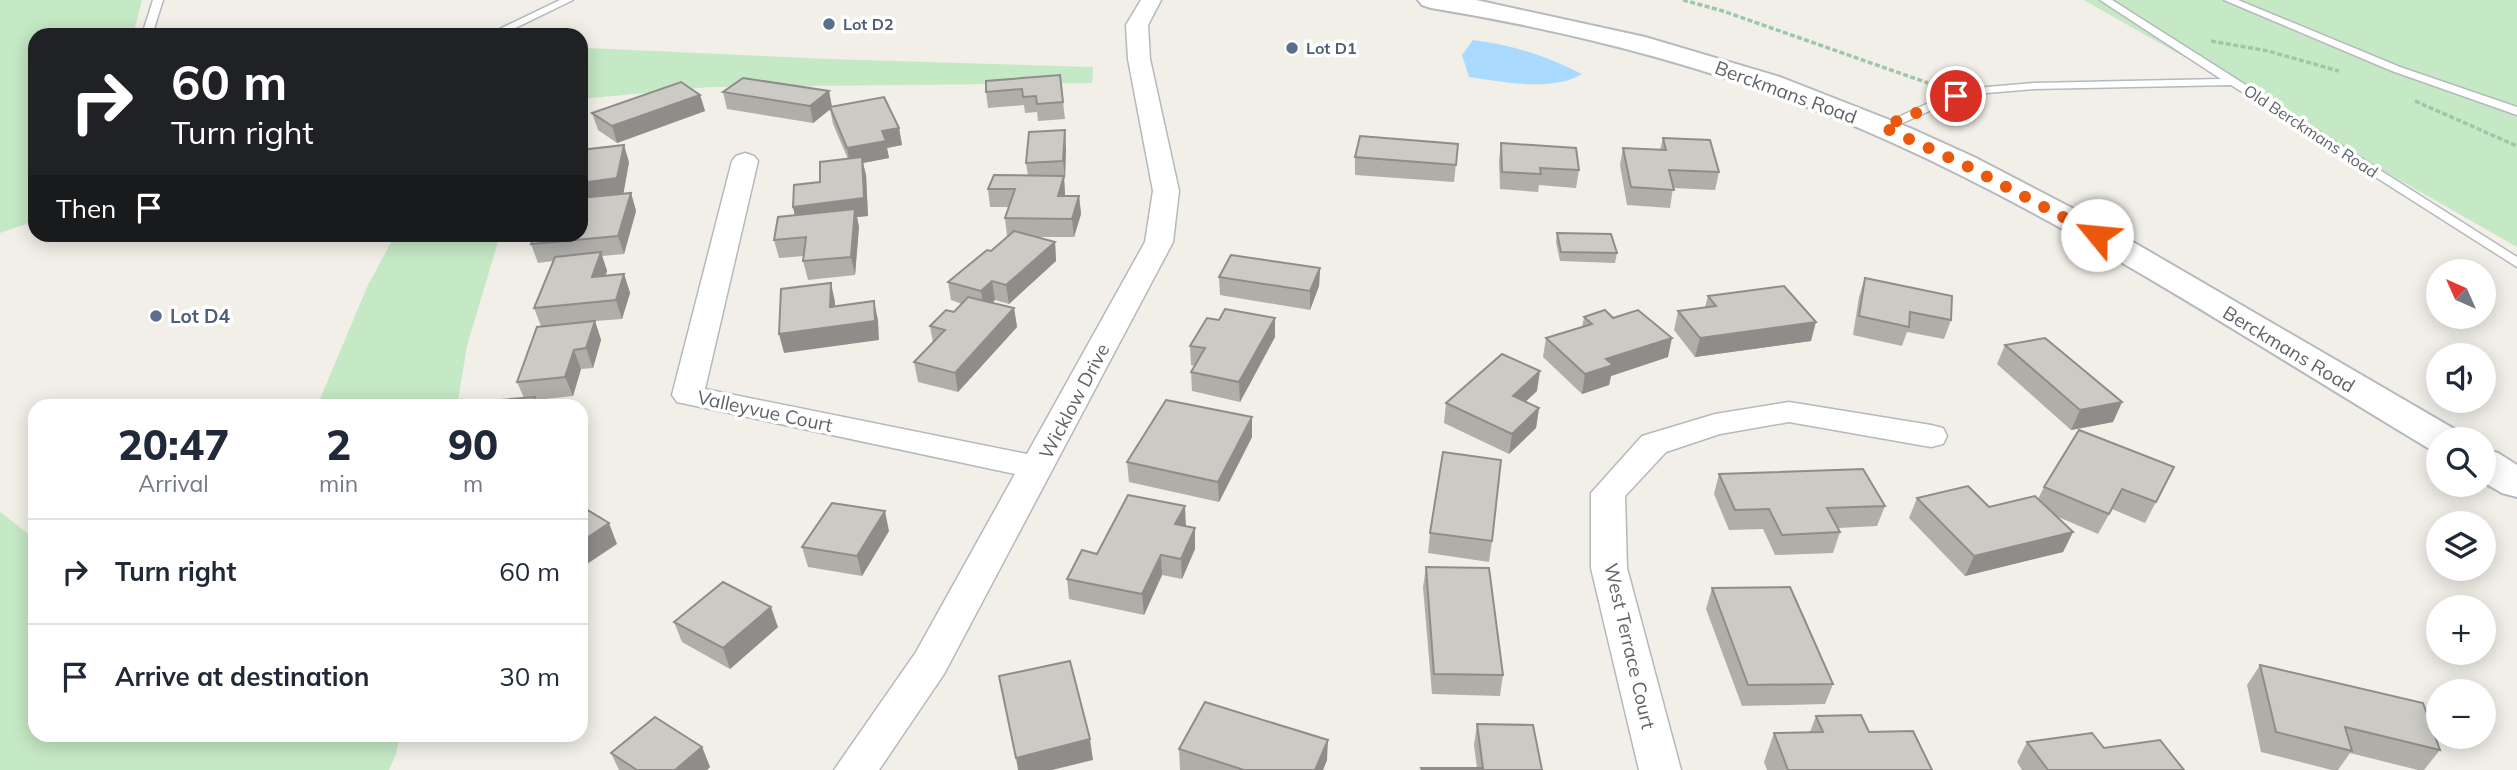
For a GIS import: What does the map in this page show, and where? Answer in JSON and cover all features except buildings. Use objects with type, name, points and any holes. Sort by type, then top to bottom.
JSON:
[{"type":"main road","name":"Berckmans Road","points":[[1432,0],[1510,13],[1642,44],[1779,88],[1883,127],[1963,164],[2119,247],[2426,429]]},
{"type":"main road","points":[[2496,471],[2517,483]]},
{"type":"street","name":"Wicklow Drive","points":[[855,770],[930,663],[1159,242],[1166,191],[1139,59],[1137,25],[1151,0]]},
{"type":"street","name":"Valleyvue Court","points":[[745,161],[688,395],[1038,468]]},
{"type":"street","name":"West Terrace Court","points":[[1660,770],[1609,568],[1608,493],[1654,444],[1715,424],[1789,412],[1931,436]]},
{"type":"lane","points":[[149,28],[158,0]]},
{"type":"lane","points":[[507,28],[568,0]]},
{"type":"lane","name":"Old Berckmans Road","points":[[2105,0],[2517,263]]},
{"type":"lane","points":[[2229,0],[2396,68],[2517,111]]},
{"type":"lane","points":[[1883,127],[1956,96],[1987,90],[2034,86],[2234,82]]},
{"type":"path","points":[[1684,0],[1909,75],[1956,96]]},
{"type":"path","points":[[2166,39],[2236,44],[2346,74]]},
{"type":"path","points":[[2407,98],[2517,146]]},
{"type":"green space","points":[[0,0],[142,0],[135,28],[28,28],[28,223],[0,233]]},
{"type":"green space","points":[[2084,0],[2517,0],[2517,247]]},
{"type":"green space","points":[[588,48],[1093,67],[1092,83],[709,87],[588,98]]},
{"type":"green space","points":[[391,242],[498,242],[467,346],[458,399],[320,399],[368,285]]},
{"type":"green space","points":[[0,512],[28,534],[28,742],[399,742],[389,770],[0,770]]},
{"type":"water","points":[[1473,40],[1529,52],[1582,74],[1570,80],[1542,84],[1469,77],[1462,55]]},
{"type":"place","name":"Lot D2","points":[[829,24]]},
{"type":"place","name":"Lot D1","points":[[1292,48]]},
{"type":"place","name":"Lot D4","points":[[156,316]]},
{"type":"route","points":[[1956,96],[1883,127],[1963,164],[2097,235]]}]
